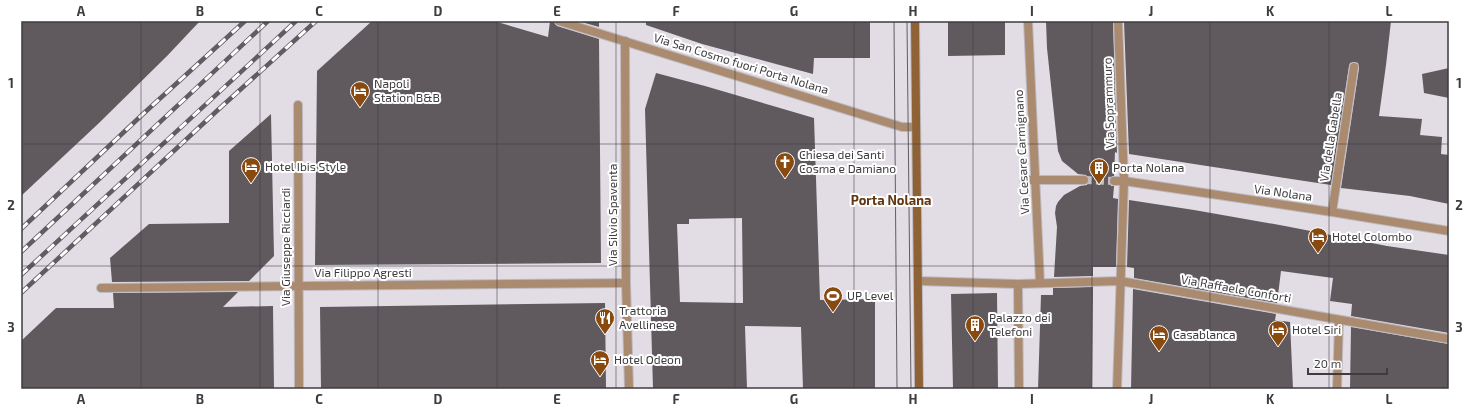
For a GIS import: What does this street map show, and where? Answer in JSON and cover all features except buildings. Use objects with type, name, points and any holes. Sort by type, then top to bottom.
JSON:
[{"type":"main road","points":[[915,21],[919,389]]},
{"type":"street","name":"Via San Cosmo fuori Porta Nolana","points":[[558,21],[902,127],[916,127]]},
{"type":"street","name":"Via Cesare Carmignano","points":[[1028,21],[1040,283]]},
{"type":"street","name":"Via Soprammuro","points":[[1117,389],[1124,181],[1118,21]]},
{"type":"street","name":"Via Silvio Spaventa","points":[[625,41],[626,283],[629,389]]},
{"type":"street","name":"Via della Gabella","points":[[1332,212],[1354,67]]},
{"type":"street","name":"Via Giuseppe Ricciardi","points":[[298,105],[299,389]]},
{"type":"street","points":[[1024,180],[1084,180]]},
{"type":"street","name":"Via Nolana","points":[[1114,181],[1124,181],[1332,212],[1449,231]]},
{"type":"street","name":"Via Raffaele Conforti","points":[[918,281],[1018,284],[1120,281],[1449,339]]},
{"type":"street","name":"Via Filippo Agresti","points":[[101,288],[626,283]]},
{"type":"street","points":[[1018,284],[1019,389]]},
{"type":"street","points":[[1337,389],[1339,320]]},
{"type":"tunnel","points":[[1084,180],[1114,181]]},
{"type":"tram line","points":[[894,21],[897,389]]},
{"type":"tram line","points":[[907,21],[911,389]]},
{"type":"railway","points":[[21,229],[143,114],[245,21]]},
{"type":"railway","points":[[21,252],[268,21]]},
{"type":"railway","points":[[21,275],[296,21]]},
{"type":"railway","points":[[21,293],[316,21]]},
{"type":"place","name":"Napoli Station B&B","points":[[360,108]]},
{"type":"place","name":"Chiesa dei Santi Cosma e Damiano","points":[[785,179]]},
{"type":"place","name":"Hotel Ibis Style","points":[[251,184]]},
{"type":"place","name":"Porta Nolana","points":[[1099,185]]},
{"type":"place","name":"Hotel Colombo","points":[[1318,254]]},
{"type":"place","name":"UP Level","points":[[833,313]]},
{"type":"place","name":"Trattoria Avellinese","points":[[605,335]]},
{"type":"place","name":"Palazzo dei Telefoni","points":[[975,342]]},
{"type":"place","name":"Hotel Siri","points":[[1278,347]]},
{"type":"place","name":"Casablanca","points":[[1159,352]]},
{"type":"place","name":"Hotel Odeon","points":[[600,377]]},
{"type":"district","name":"Porta Nolana","points":[[891,200]]}]
